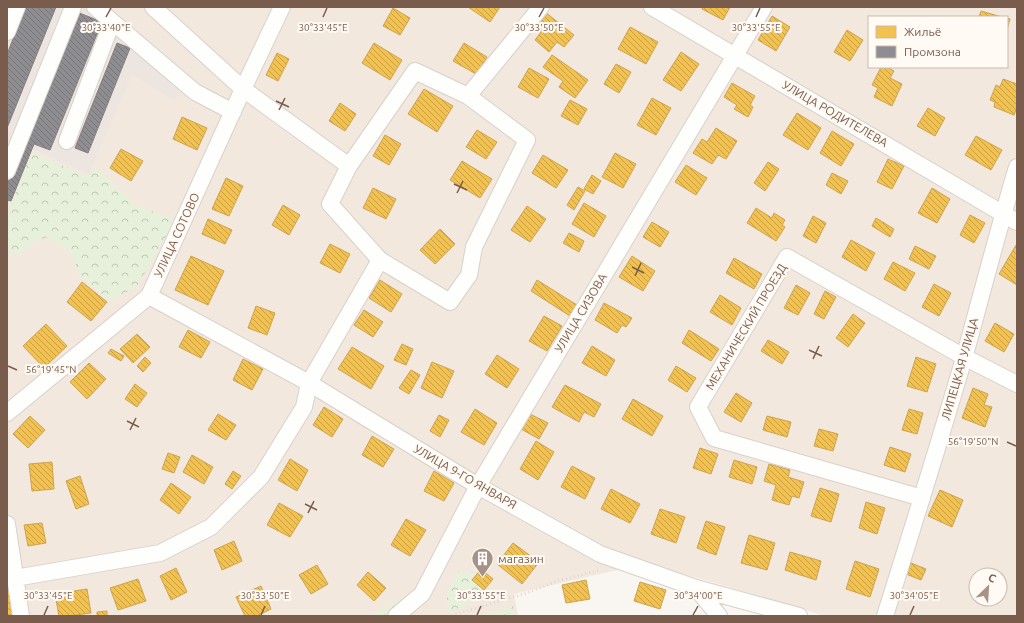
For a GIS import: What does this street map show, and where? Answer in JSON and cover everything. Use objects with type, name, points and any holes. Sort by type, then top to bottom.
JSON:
[{"type":"street","points":[[7,32],[17,7]]},
{"type":"street","points":[[7,171],[73,7]]},
{"type":"street","points":[[95,7],[195,92],[233,112]]},
{"type":"street","points":[[153,7],[243,89],[349,166]]},
{"type":"street","name":"УЛИЦА СОТОВО","points":[[7,413],[149,296],[282,7]]},
{"type":"street","points":[[468,96],[541,7]]},
{"type":"street","name":"УЛИЦА РОДИТЕЛЕВА","points":[[652,7],[1017,222]]},
{"type":"street","name":"УЛИЦА СИЗОВА","points":[[396,616],[422,594],[478,486],[764,7]]},
{"type":"street","points":[[67,141],[112,22]]},
{"type":"street","points":[[416,71],[468,96],[527,140],[474,247],[469,275],[450,302],[380,260],[330,204],[349,166],[416,71]]},
{"type":"street","name":"ЛИПЕЦКАЯ УЛИЦА","points":[[885,616],[964,358],[1017,167]]},
{"type":"street","name":"МЕХАНИЧЕСКИЙ ПРОЕЗД","points":[[922,498],[714,438],[698,407],[787,257],[964,358],[1017,384]]},
{"type":"street","points":[[15,578],[160,553],[211,528],[261,477],[304,407],[309,383],[380,260]]},
{"type":"street","name":"УЛИЦА 9-ГО ЯНВАРЯ","points":[[149,296],[309,383],[478,486],[600,554],[696,588],[799,616]]},
{"type":"street","points":[[7,524],[21,616]]},
{"type":"street","points":[[696,588],[719,616]]},
{"type":"path","points":[[452,616],[527,593],[557,581],[627,564]]},
{"type":"shaded area","points":[[7,7],[89,7],[182,90],[174,101],[132,74],[89,174],[31,149],[7,205]]},
{"type":"shaded area","points":[[89,7],[1017,7],[1017,616],[824,616],[637,561],[630,567],[514,594],[518,616],[7,616],[7,205],[31,149],[89,173],[132,73],[174,101],[181,90]]},
{"type":"green space","points":[[31,153],[89,176],[95,167],[139,207],[176,219],[137,287],[108,301],[79,275],[73,255],[48,237],[37,240],[18,255],[7,250],[7,214]]},
{"type":"green space","points":[[459,571],[476,573],[486,596],[447,613],[447,591]]},
{"type":"green space","points":[[397,600],[404,601],[390,616],[370,616]]},
{"type":"green space","points":[[514,605],[511,616],[482,616]]},
{"type":"building: Жильё","points":[[468,7],[500,7],[490,22]]},
{"type":"building: Жильё","points":[[703,7],[730,7],[723,20],[702,9]]},
{"type":"building: Жильё","points":[[393,8],[410,18],[400,35],[383,26]]},
{"type":"building: Жильё","points":[[981,11],[998,16],[979,16]]},
{"type":"building: Жильё","points":[[545,12],[574,35],[564,47],[557,42],[549,52],[535,40],[541,32],[534,26]]},
{"type":"building: Жильё","points":[[772,16],[790,27],[776,51],[758,40]]},
{"type":"building: Жильё","points":[[630,27],[658,42],[646,64],[618,49]]},
{"type":"building: Жильё","points":[[847,30],[863,40],[850,61],[834,52]]},
{"type":"building: Жильё","points":[[374,43],[402,60],[390,80],[362,63]]},
{"type":"building: Жильё","points":[[464,43],[487,57],[476,74],[453,61]]},
{"type":"building: Жильё","points":[[681,52],[699,64],[681,91],[663,80]]},
{"type":"building: Жильё","points":[[277,53],[289,59],[278,81],[266,75]]},
{"type":"building: Жильё","points":[[552,55],[588,80],[575,98],[559,87],[563,81],[543,67]]},
{"type":"building: Жильё","points":[[616,64],[631,72],[619,93],[604,84]]},
{"type":"building: Жильё","points":[[529,68],[549,79],[538,98],[518,87]]},
{"type":"building: Жильё","points":[[880,68],[889,68],[894,71],[890,78],[902,84],[892,106],[874,97],[878,88],[872,85]]},
{"type":"building: Жильё","points":[[1003,79],[1017,84],[1017,108],[1014,115],[994,107],[995,102],[990,100],[996,85],[1000,87]]},
{"type":"building: Жильё","points":[[732,83],[755,96],[750,105],[753,107],[748,117],[734,109],[737,105],[724,97]]},
{"type":"building: Жильё","points":[[424,89],[453,106],[437,132],[408,114]]},
{"type":"building: Жильё","points":[[652,98],[671,108],[656,135],[637,125]]},
{"type":"building: Жильё","points":[[570,100],[587,109],[578,125],[561,116]]},
{"type":"building: Жильё","points":[[340,103],[356,114],[345,131],[329,121]]},
{"type":"building: Жильё","points":[[928,108],[945,118],[935,136],[917,126]]},
{"type":"building: Жильё","points":[[797,113],[821,128],[808,150],[783,135]]},
{"type":"building: Жильё","points":[[182,117],[207,128],[197,150],[173,139]]},
{"type":"building: Жильё","points":[[716,128],[737,141],[726,159],[718,155],[712,164],[693,153],[702,139],[707,142]]},
{"type":"building: Жильё","points":[[477,130],[497,142],[486,159],[466,147]]},
{"type":"building: Жильё","points":[[832,131],[854,144],[841,166],[820,153]]},
{"type":"building: Жильё","points":[[385,135],[401,144],[389,165],[373,156]]},
{"type":"building: Жильё","points":[[976,136],[1002,150],[991,170],[965,155]]},
{"type":"building: Жильё","points":[[121,149],[143,161],[131,181],[110,168]]},
{"type":"building: Жильё","points":[[615,153],[636,164],[623,188],[602,177]]},
{"type":"building: Жильё","points":[[543,155],[568,170],[556,188],[532,173]]},
{"type":"building: Жильё","points":[[888,159],[904,166],[892,189],[877,182]]},
{"type":"building: Жильё","points":[[462,161],[492,179],[480,198],[450,180]]},
{"type":"building: Жильё","points":[[768,162],[779,169],[765,191],[754,183]]},
{"type":"building: Жильё","points":[[686,165],[707,178],[696,195],[675,182]]},
{"type":"building: Жильё","points":[[832,173],[848,181],[841,194],[826,185]]},
{"type":"building: Жильё","points":[[592,175],[601,181],[593,194],[584,189]]},
{"type":"building: Жильё","points":[[226,178],[243,186],[229,216],[212,209]]},
{"type":"building: Жильё","points":[[578,187],[585,191],[574,210],[567,205]]},
{"type":"building: Жильё","points":[[373,188],[396,199],[386,219],[363,208]]},
{"type":"building: Жильё","points":[[932,188],[950,199],[937,223],[918,213]]},
{"type":"building: Жильё","points":[[584,203],[606,216],[594,237],[572,224]]},
{"type":"building: Жильё","points":[[283,205],[300,215],[289,235],[272,225]]},
{"type":"building: Жильё","points":[[527,206],[546,219],[530,242],[511,230]]},
{"type":"building: Жильё","points":[[756,208],[772,218],[774,213],[785,220],[782,225],[785,227],[776,241],[747,223]]},
{"type":"building: Жильё","points":[[970,215],[985,223],[974,243],[960,235]]},
{"type":"building: Жильё","points":[[813,216],[826,223],[816,243],[803,236]]},
{"type":"building: Жильё","points":[[876,218],[894,229],[890,237],[872,226]]},
{"type":"building: Жильё","points":[[208,219],[232,230],[225,244],[202,234]]},
{"type":"building: Жильё","points":[[652,222],[669,232],[660,247],[643,237]]},
{"type":"building: Жильё","points":[[440,229],[455,244],[435,264],[420,250]]},
{"type":"building: Жильё","points":[[569,233],[584,241],[579,252],[563,243]]},
{"type":"building: Жильё","points":[[851,240],[875,253],[866,271],[842,257]]},
{"type":"building: Жильё","points":[[330,244],[350,254],[340,273],[320,263]]},
{"type":"building: Жильё","points":[[1016,245],[1017,246],[1017,285],[999,274]]},
{"type":"building: Жильё","points":[[915,246],[936,256],[929,269],[909,259]]},
{"type":"building: Жильё","points":[[191,256],[224,271],[208,305],[175,290]]},
{"type":"building: Жильё","points":[[632,256],[655,271],[643,291],[619,277]]},
{"type":"building: Жильё","points":[[734,258],[762,274],[754,289],[726,273]]},
{"type":"building: Жильё","points":[[893,262],[915,273],[905,291],[884,279]]},
{"type":"building: Жильё","points":[[380,280],[402,294],[391,312],[369,298]]},
{"type":"building: Жильё","points":[[537,280],[577,305],[570,316],[531,291]]},
{"type":"building: Жильё","points":[[82,282],[107,302],[91,321],[67,302]]},
{"type":"building: Жильё","points":[[934,284],[951,293],[939,316],[922,307]]},
{"type":"building: Жильё","points":[[796,285],[810,293],[798,315],[784,308]]},
{"type":"building: Жильё","points":[[825,291],[836,297],[824,319],[814,314]]},
{"type":"building: Жильё","points":[[720,295],[741,308],[732,325],[710,312]]},
{"type":"building: Жильё","points":[[604,303],[632,318],[626,327],[622,325],[617,333],[595,320]]},
{"type":"building: Жильё","points":[[256,306],[275,313],[267,335],[248,328]]},
{"type":"building: Жильё","points":[[364,310],[383,322],[373,337],[354,325]]},
{"type":"building: Жильё","points":[[853,314],[865,323],[848,347],[836,338]]},
{"type":"building: Жильё","points":[[544,316],[562,326],[547,351],[529,341]]},
{"type":"building: Жильё","points":[[995,323],[1014,334],[1004,352],[985,341]]},
{"type":"building: Жильё","points":[[46,324],[67,346],[44,368],[23,346]]},
{"type":"building: Жильё","points":[[188,330],[210,342],[201,358],[179,347]]},
{"type":"building: Жильё","points":[[689,330],[719,349],[711,361],[682,343]]},
{"type":"building: Жильё","points":[[137,334],[150,347],[133,363],[120,349]]},
{"type":"building: Жильё","points":[[768,340],[789,352],[782,364],[761,351]]},
{"type":"building: Жильё","points":[[402,344],[413,349],[406,365],[394,360]]},
{"type":"building: Жильё","points":[[592,346],[615,360],[606,376],[582,363]]},
{"type":"building: Жильё","points":[[352,347],[384,366],[371,389],[338,369]]},
{"type":"building: Жильё","points":[[111,349],[124,356],[121,361],[108,353]]},
{"type":"building: Жильё","points":[[497,355],[519,369],[507,388],[485,374]]},
{"type":"building: Жильё","points":[[145,357],[151,363],[143,372],[137,366]]},
{"type":"building: Жильё","points":[[916,357],[936,364],[927,392],[907,386]]},
{"type":"building: Жильё","points":[[243,359],[263,369],[252,390],[233,380]]},
{"type":"building: Жильё","points":[[432,362],[454,371],[442,398],[421,388]]},
{"type":"building: Жильё","points":[[89,363],[106,379],[87,399],[70,382]]},
{"type":"building: Жильё","points":[[676,366],[696,378],[687,392],[668,380]]},
{"type":"building: Жильё","points":[[411,370],[420,375],[409,394],[399,388]]},
{"type":"building: Жильё","points":[[135,384],[147,393],[137,407],[125,399]]},
{"type":"building: Жильё","points":[[565,385],[601,404],[594,417],[584,412],[579,422],[552,407]]},
{"type":"building: Жильё","points":[[973,388],[988,394],[984,405],[992,407],[985,427],[962,418]]},
{"type":"building: Жильё","points":[[736,393],[752,403],[741,422],[724,412]]},
{"type":"building: Жильё","points":[[633,399],[663,416],[652,436],[622,419]]},
{"type":"building: Жильё","points":[[324,407],[343,419],[332,437],[313,425]]},
{"type":"building: Жильё","points":[[475,409],[497,423],[484,445],[461,432]]},
{"type":"building: Жильё","points":[[909,409],[923,413],[917,434],[902,430]]},
{"type":"building: Жильё","points":[[218,414],[236,425],[226,440],[208,430]]},
{"type":"building: Жильё","points":[[530,414],[548,423],[539,439],[521,429]]},
{"type":"building: Жильё","points":[[439,415],[449,420],[440,437],[430,431]]},
{"type":"building: Жильё","points":[[30,416],[45,430],[28,448],[13,434]]},
{"type":"building: Жильё","points":[[767,416],[791,422],[787,437],[763,430]]},
{"type":"building: Жильё","points":[[819,429],[838,434],[833,451],[814,446]]},
{"type":"building: Жильё","points":[[372,436],[394,449],[383,467],[362,455]]},
{"type":"building: Жильё","points":[[536,441],[554,452],[538,480],[520,469]]},
{"type":"building: Жильё","points":[[890,447],[911,454],[905,472],[884,465]]},
{"type":"building: Жильё","points":[[700,448],[718,454],[711,474],[693,468]]},
{"type":"building: Жильё","points":[[168,453],[180,457],[174,473],[162,469]]},
{"type":"building: Жильё","points":[[192,455],[213,467],[204,484],[183,472]]},
{"type":"building: Жильё","points":[[290,459],[308,470],[297,491],[278,480]]},
{"type":"building: Жильё","points":[[734,460],[757,467],[752,484],[729,477]]},
{"type":"building: Жильё","points":[[52,462],[54,489],[32,491],[29,464]]},
{"type":"building: Жильё","points":[[769,464],[790,470],[788,477],[804,482],[799,498],[792,496],[789,505],[772,500],[776,485],[764,481]]},
{"type":"building: Жильё","points":[[572,466],[595,478],[585,499],[561,487]]},
{"type":"building: Жильё","points":[[233,471],[241,476],[232,489],[225,484]]},
{"type":"building: Жильё","points":[[434,471],[454,483],[444,501],[424,491]]},
{"type":"building: Жильё","points":[[80,476],[89,504],[76,509],[66,481]]},
{"type":"building: Жильё","points":[[171,483],[191,497],[179,514],[160,500]]},
{"type":"building: Жильё","points":[[820,488],[839,494],[831,522],[811,516]]},
{"type":"building: Жильё","points":[[611,489],[640,504],[630,523],[601,509]]},
{"type":"building: Жильё","points":[[940,490],[963,500],[952,527],[928,516]]},
{"type":"building: Жильё","points":[[866,502],[885,508],[877,534],[859,528]]},
{"type":"building: Жильё","points":[[279,503],[303,516],[290,537],[267,525]]},
{"type":"building: Жильё","points":[[660,509],[685,517],[676,543],[651,534]]},
{"type":"building: Жильё","points":[[406,519],[426,530],[410,556],[391,545]]},
{"type":"building: Жильё","points":[[706,521],[725,527],[716,555],[697,548]]},
{"type":"building: Жильё","points":[[42,523],[46,543],[28,546],[24,525]]},
{"type":"building: Жильё","points":[[749,535],[775,543],[767,570],[741,563]]},
{"type":"building: Жильё","points":[[234,541],[242,561],[222,570],[214,550]]},
{"type":"building: Жильё","points":[[513,543],[539,562],[522,584],[497,564]]},
{"type":"building: Жильё","points":[[790,552],[821,561],[816,580],[785,570]]},
{"type":"building: Жильё","points":[[855,561],[879,569],[870,597],[846,589]]},
{"type":"building: Жильё","points":[[911,563],[926,569],[921,580],[906,574]]},
{"type":"building: Жильё","points":[[317,565],[328,584],[311,594],[299,575]]},
{"type":"building: Жильё","points":[[176,568],[187,592],[171,600],[160,576]]},
{"type":"building: Жильё","name":"магазин","points":[[481,569],[493,579],[484,590],[472,580]]},
{"type":"building: Жильё","points":[[368,572],[386,588],[374,601],[357,585]]},
{"type":"building: Жильё","points":[[138,579],[146,601],[118,610],[110,588]]},
{"type":"building: Жильё","points":[[586,580],[590,599],[566,603],[562,585]]},
{"type":"building: Жильё","points":[[640,582],[666,590],[660,609],[634,601]]},
{"type":"building: Жильё","points":[[261,586],[271,609],[257,616],[245,616],[236,597]]},
{"type":"building: Жильё","points":[[9,588],[13,614],[7,615],[7,589]]},
{"type":"building: Жильё","points":[[87,589],[91,613],[59,616],[55,594]]},
{"type":"building: Жильё","points":[[107,611],[107,616],[97,616],[97,612]]},
{"type":"building: Промзона","points":[[26,7],[56,7],[7,128],[7,54]]},
{"type":"building: Промзона","points":[[77,12],[102,22],[50,150],[34,144],[11,201],[7,200],[7,185]]},
{"type":"building: Промзона","points":[[117,43],[130,48],[88,153],[75,148]]},
{"type":"place","name":"магазин","points":[[483,578]]}]
